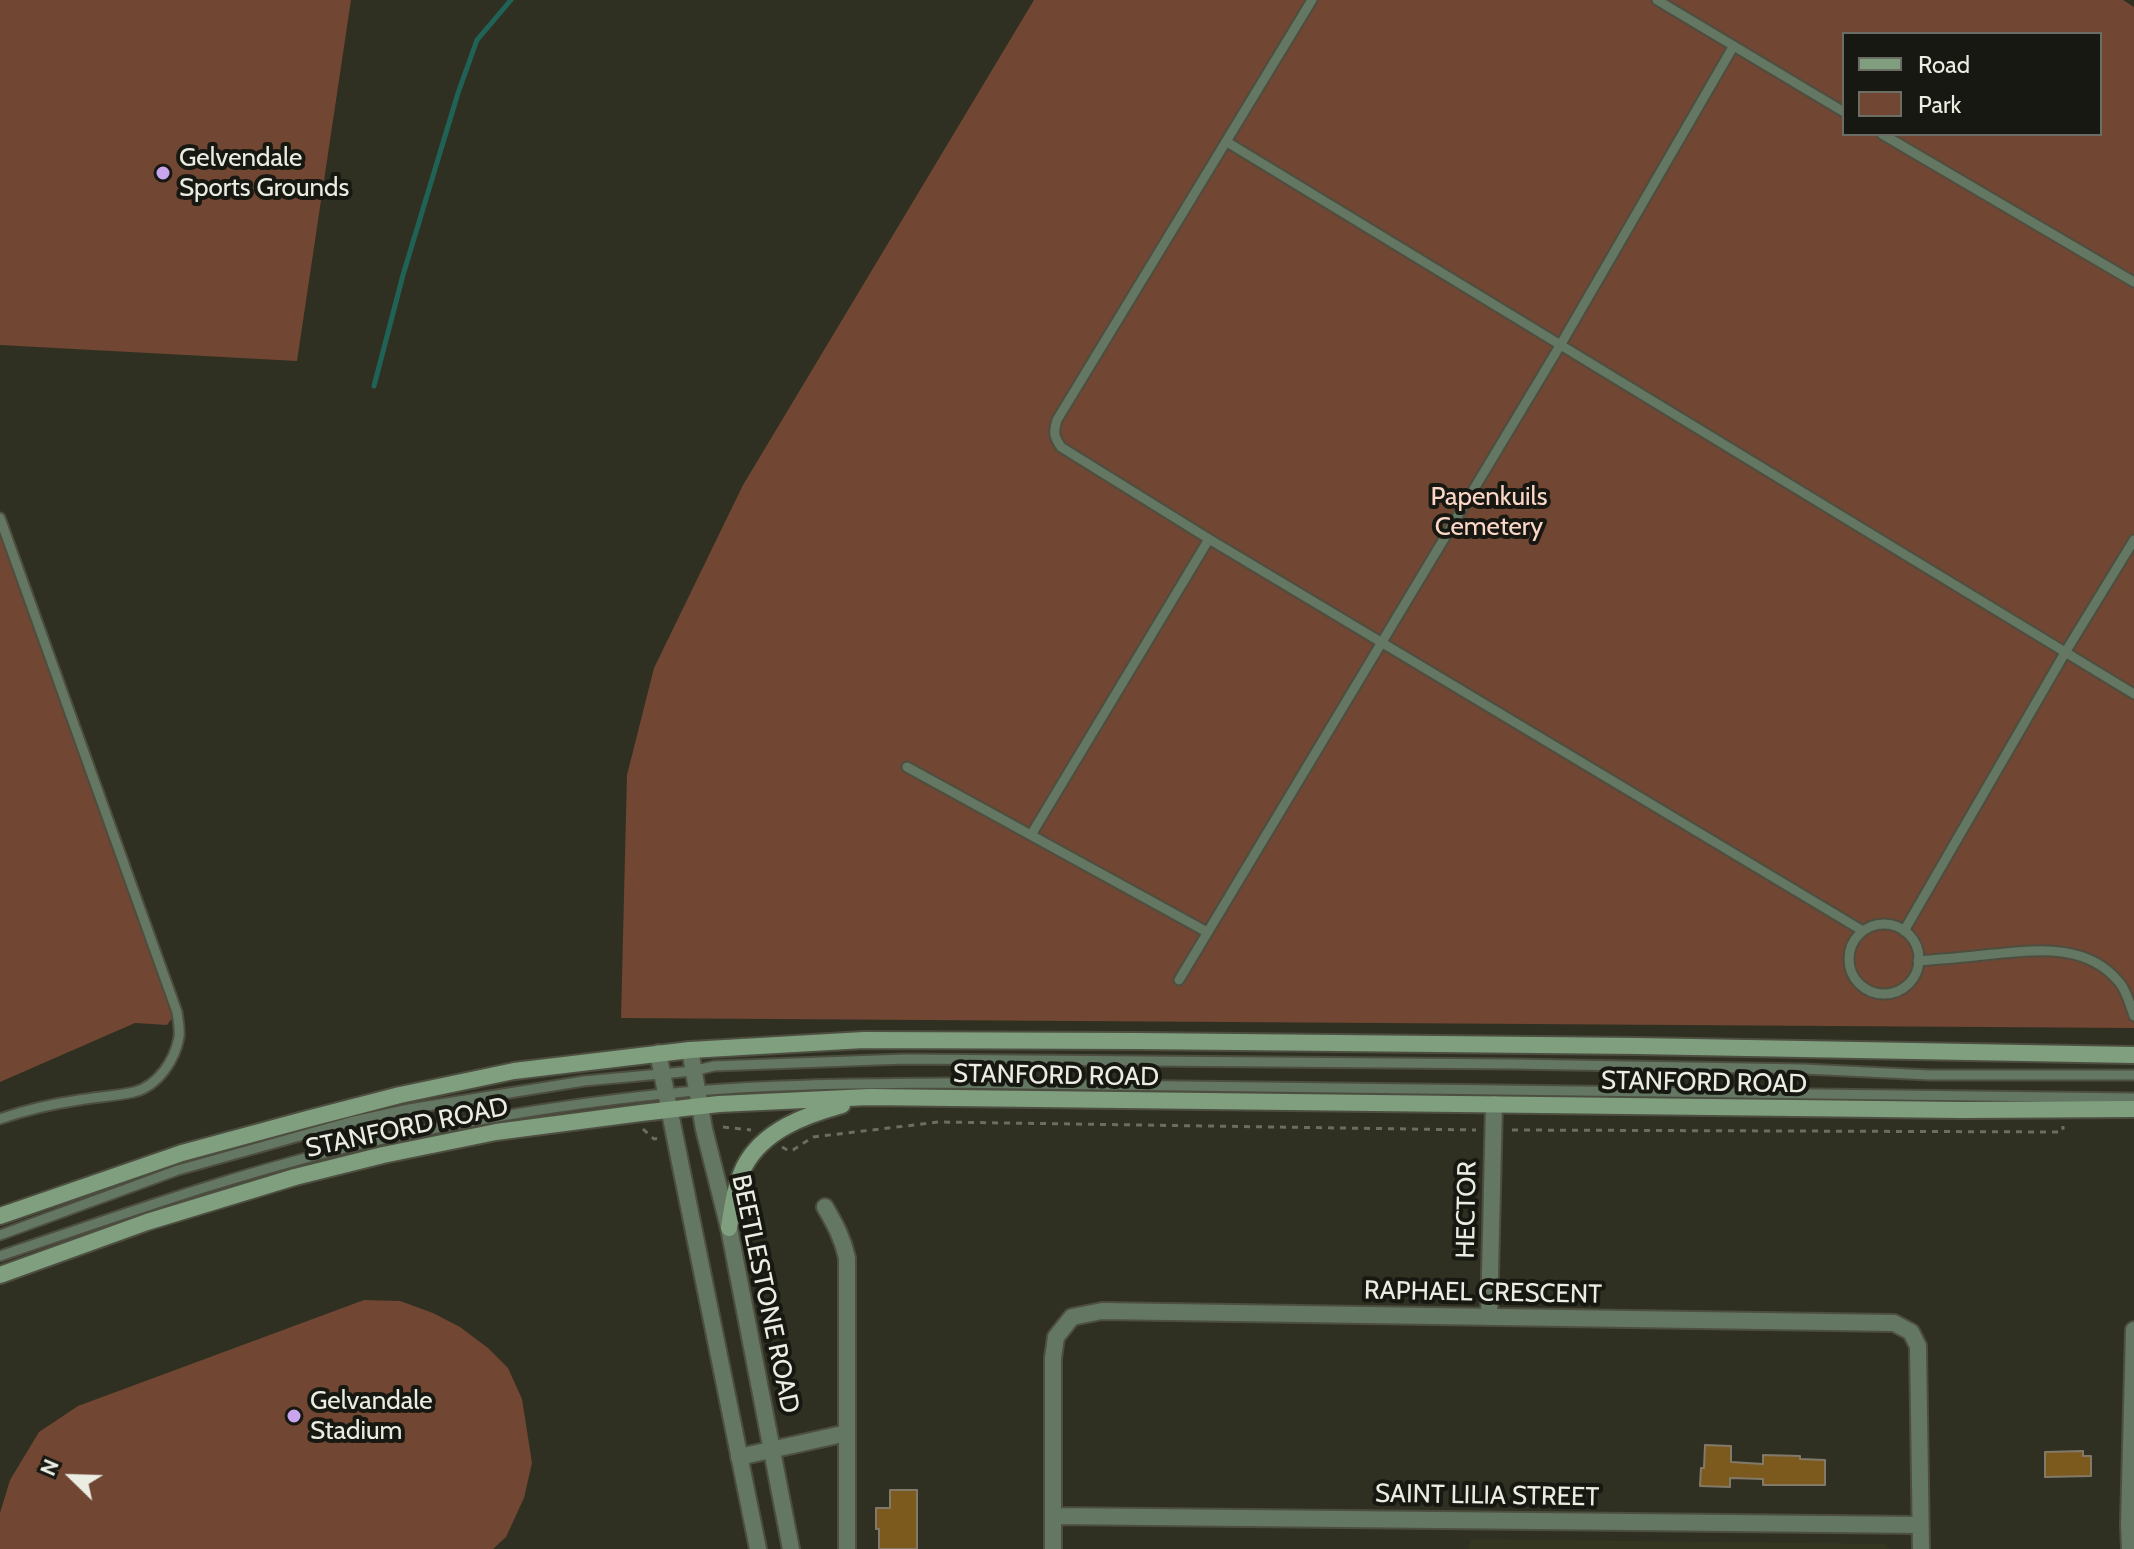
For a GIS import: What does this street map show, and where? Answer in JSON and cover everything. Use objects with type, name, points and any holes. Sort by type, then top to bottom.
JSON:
[{"type":"main road","name":"STANFORD ROAD","points":[[0,1216],[182,1153],[355,1106],[514,1071],[690,1050],[864,1040],[1637,1046],[2134,1055]]},
{"type":"main road","points":[[729,1228],[746,1163],[767,1140],[805,1117],[869,1097]]},
{"type":"main road","name":"STANFORD ROAD","points":[[0,1275],[147,1222],[295,1177],[496,1132],[698,1098],[2134,1109]]},
{"type":"street","name":"BEETLESTONE ROAD","points":[[690,1050],[698,1098],[729,1228],[791,1549]]},
{"type":"street","points":[[658,1053],[758,1549]]},
{"type":"street","name":"HECTOR","points":[[1489,1317],[1494,1104]]},
{"type":"street","points":[[825,1207],[840,1235],[847,1258],[847,1549]]},
{"type":"street","name":"RAPHAEL CRESCENT","points":[[1053,1549],[1053,1358],[1056,1337],[1072,1317],[1102,1311],[1894,1323],[1911,1332],[1918,1346],[1921,1549]]},
{"type":"street","points":[[2130,1549],[2134,1330]]},
{"type":"street","points":[[739,1457],[847,1433]]},
{"type":"street","name":"SAINT LILIA STREET","points":[[1053,1516],[1920,1525]]},
{"type":"lane","points":[[1312,0],[1065,407],[1054,430],[1055,438],[1061,447],[1209,539],[1863,931]]},
{"type":"lane","points":[[1657,0],[1842,111]]},
{"type":"lane","points":[[1179,980],[1561,344],[1733,47]]},
{"type":"lane","points":[[1885,136],[2134,282]]},
{"type":"lane","points":[[1227,142],[2134,694]]},
{"type":"lane","points":[[0,518],[177,1012],[180,1035],[161,1075],[148,1086],[135,1092],[22,1111],[0,1119]]},
{"type":"lane","points":[[1031,835],[1209,539]]},
{"type":"lane","points":[[1904,931],[2134,540]]},
{"type":"lane","points":[[907,767],[1207,932]]},
{"type":"lane","points":[[1883,924],[1904,931],[1912,939],[1918,961],[1916,972],[1903,989],[1893,993],[1872,992],[1855,979],[1849,959],[1851,948],[1863,931],[1883,924]]},
{"type":"lane","points":[[1918,961],[2056,950],[2093,961],[2109,971],[2122,985],[2134,1016]]},
{"type":"lane","points":[[2122,985],[2134,988]]},
{"type":"lane","points":[[0,1235],[178,1170],[350,1122],[409,1109],[584,1081],[693,1071],[714,1066],[921,1059],[1527,1064],[1804,1069],[1930,1075],[2134,1075]]},
{"type":"lane","points":[[698,1098],[822,1085],[944,1083],[2134,1098]]},
{"type":"lane","points":[[0,1256],[208,1186],[381,1140],[516,1114],[667,1102]]},
{"type":"path","points":[[767,1140],[791,1151],[813,1137],[952,1122],[1493,1130],[2061,1132],[2063,1110]]},
{"type":"shaded area","points":[[1472,1539],[1885,1544],[1890,1549],[1468,1549]]},
{"type":"green space","name":"Gelvendale Sports Grounds","points":[[0,0],[351,0],[297,361],[0,345]]},
{"type":"green space","name":"Papenkuils Cemetery","points":[[1034,0],[2123,0],[2134,7],[2134,1028],[621,1018],[627,775],[654,668],[743,485]]},
{"type":"green space","points":[[0,518],[177,1012],[167,1025],[135,1023],[0,1082]]},
{"type":"green space","name":"Gelvandale Stadium","points":[[364,1300],[400,1301],[433,1313],[460,1327],[508,1368],[522,1399],[532,1463],[524,1498],[506,1537],[493,1549],[0,1549],[0,1513],[10,1480],[39,1432],[78,1406]]},
{"type":"building","points":[[1705,1445],[1731,1446],[1731,1462],[1763,1464],[1763,1455],[1825,1460],[1825,1485],[1763,1485],[1763,1479],[1730,1478],[1730,1487],[1700,1486]]},
{"type":"building","points":[[2083,1451],[2083,1456],[2091,1456],[2091,1476],[2045,1477],[2045,1452]]},
{"type":"building","points":[[890,1490],[917,1490],[917,1549],[879,1549],[876,1508],[890,1508]]},
{"type":"waterway","points":[[374,386],[403,275],[458,93],[477,40],[511,0]]},
{"type":"place","name":"Gelvendale Sports Grounds","points":[[163,173]]},
{"type":"place","name":"Gelvandale Stadium","points":[[294,1416]]}]
